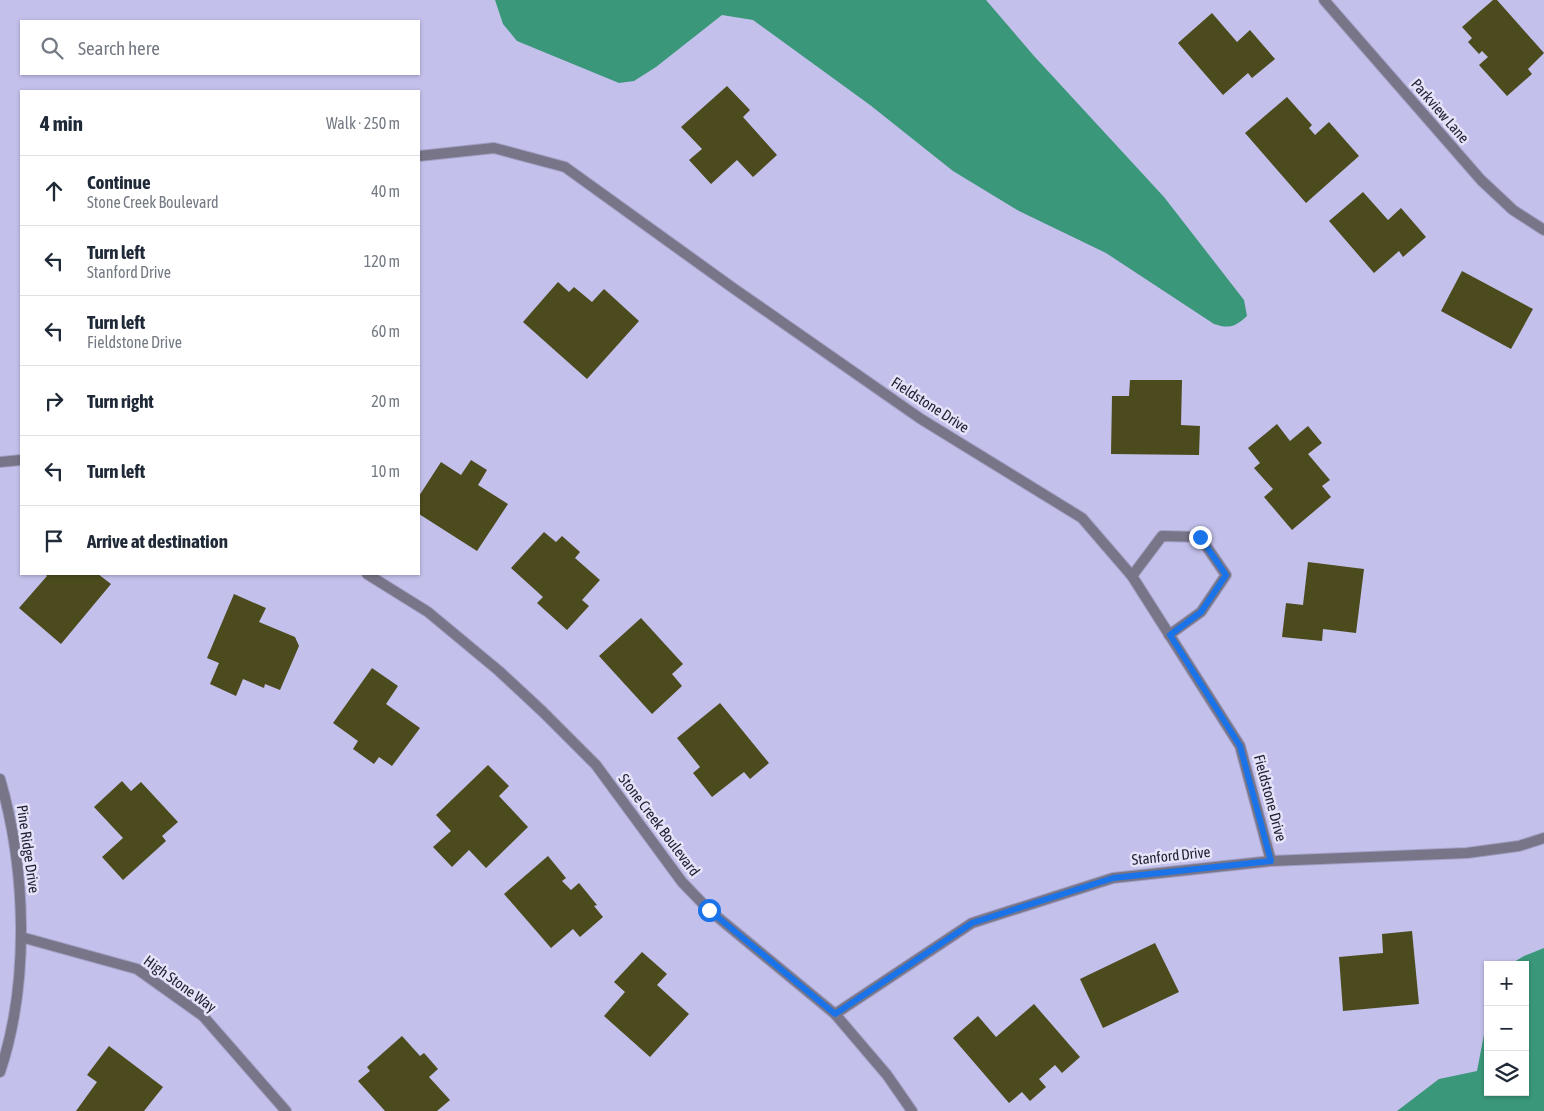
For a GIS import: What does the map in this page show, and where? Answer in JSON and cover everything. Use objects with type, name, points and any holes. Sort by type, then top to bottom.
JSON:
[{"type":"street","name":"Parkview Lane","points":[[1324,0],[1481,180],[1513,210],[1544,230]]},
{"type":"street","name":"Fieldstone Drive","points":[[420,156],[494,148],[566,167],[733,288],[921,419],[1082,518],[1132,576],[1240,746],[1271,861]]},
{"type":"street","points":[[0,462],[20,460]]},
{"type":"street","points":[[1132,576],[1162,536],[1200,537],[1226,575],[1201,612],[1170,635]]},
{"type":"street","name":"Stone Creek Boulevard","points":[[368,575],[428,612],[499,670],[542,711],[596,765],[682,882],[709,910],[835,1014],[887,1075],[912,1111]]},
{"type":"street","name":"Pine Ridge Drive","points":[[0,779],[8,806],[19,888],[21,937],[15,1004],[0,1072]]},
{"type":"street","name":"Stanford Drive","points":[[835,1014],[972,923],[1113,878],[1271,861],[1467,854],[1519,846],[1544,838]]},
{"type":"street","name":"High Stone Way","points":[[21,937],[137,969],[203,1016],[286,1111]]},
{"type":"shaded area","points":[[495,0],[986,0],[1034,56],[1164,197],[1244,300],[1247,316],[1232,326],[1214,324],[1106,253],[1019,211],[953,171],[870,105],[753,20],[722,15],[656,67],[634,81],[619,83],[517,41],[503,24]]},
{"type":"shaded area","points":[[1544,948],[1544,1111],[1397,1111],[1439,1079],[1477,1071],[1484,1035],[1484,1096],[1529,1096],[1529,961],[1516,961]]},
{"type":"building","points":[[1493,0],[1497,0],[1544,53],[1528,69],[1532,74],[1507,96],[1479,65],[1488,57],[1482,51],[1479,54],[1468,42],[1472,38],[1462,27]]},
{"type":"building","points":[[1212,13],[1237,42],[1250,30],[1275,59],[1252,78],[1248,73],[1223,95],[1178,43]]},
{"type":"building","points":[[727,86],[750,110],[743,117],[777,155],[753,177],[737,160],[711,184],[689,160],[702,149],[681,127]]},
{"type":"building","points":[[1287,97],[1312,125],[1309,128],[1315,135],[1329,122],[1359,156],[1306,203],[1245,133]]},
{"type":"building","points":[[1363,192],[1388,220],[1401,208],[1426,237],[1403,257],[1399,251],[1374,273],[1329,221]]},
{"type":"building","points":[[1462,271],[1533,309],[1511,349],[1441,311]]},
{"type":"building","points":[[558,282],[569,292],[574,287],[592,302],[604,289],[639,321],[587,379],[523,322]]},
{"type":"building","points":[[1130,380],[1182,380],[1181,425],[1200,426],[1199,455],[1111,454],[1112,396],[1129,396]]},
{"type":"building","points":[[1277,424],[1290,441],[1308,426],[1322,443],[1308,454],[1330,480],[1322,486],[1331,497],[1292,530],[1264,497],[1273,489],[1254,468],[1260,463],[1248,448]]},
{"type":"building","points":[[471,460],[487,470],[478,485],[508,504],[477,551],[420,515],[420,494],[441,462],[461,475]]},
{"type":"building","points":[[544,532],[556,542],[562,536],[580,552],[575,558],[600,580],[582,600],[589,606],[567,630],[537,603],[543,597],[511,568]]},
{"type":"building","points":[[1308,562],[1364,569],[1356,633],[1323,629],[1322,641],[1282,637],[1286,603],[1303,605]]},
{"type":"building","points":[[99,575],[111,584],[61,644],[19,608],[47,576]]},
{"type":"building","points":[[234,594],[266,608],[259,622],[295,637],[299,646],[280,690],[265,684],[264,688],[243,679],[236,696],[210,684],[219,663],[207,658]]},
{"type":"building","points":[[641,618],[683,664],[672,674],[682,686],[652,714],[599,656]]},
{"type":"building","points":[[372,668],[398,686],[386,704],[420,728],[392,766],[379,757],[374,764],[353,749],[358,741],[333,723]]},
{"type":"building","points":[[720,703],[769,763],[750,779],[744,772],[712,797],[693,773],[700,767],[677,738]]},
{"type":"building","points":[[488,765],[509,786],[499,796],[528,827],[486,868],[469,850],[452,867],[433,847],[451,831],[436,815]]},
{"type":"building","points":[[122,781],[131,791],[141,782],[178,822],[162,836],[166,841],[123,880],[102,857],[123,838],[94,807]]},
{"type":"building","points":[[548,856],[566,878],[562,881],[571,890],[579,883],[597,905],[594,906],[603,917],[580,937],[573,929],[551,948],[504,894]]},
{"type":"building","points":[[1412,931],[1419,1004],[1343,1011],[1339,957],[1383,953],[1382,934]]},
{"type":"building","points":[[1155,943],[1179,992],[1103,1028],[1080,979]]},
{"type":"building","points":[[642,952],[667,974],[657,985],[689,1014],[650,1057],[604,1016],[625,992],[614,982]]},
{"type":"building","points":[[1034,1004],[1080,1057],[1062,1073],[1055,1065],[1039,1079],[1046,1087],[1030,1101],[1022,1092],[1009,1103],[953,1038],[978,1016],[996,1037]]},
{"type":"building","points":[[402,1036],[420,1056],[424,1053],[438,1069],[429,1077],[450,1100],[437,1111],[385,1111],[358,1081],[370,1071],[367,1067]]},
{"type":"building","points":[[109,1046],[163,1087],[144,1111],[76,1111],[97,1082],[87,1075]]},
{"type":"route","points":[[709,910],[835,1014],[972,923],[1113,878],[1271,861],[1240,746],[1170,635],[1201,612],[1226,575],[1200,537]]}]
